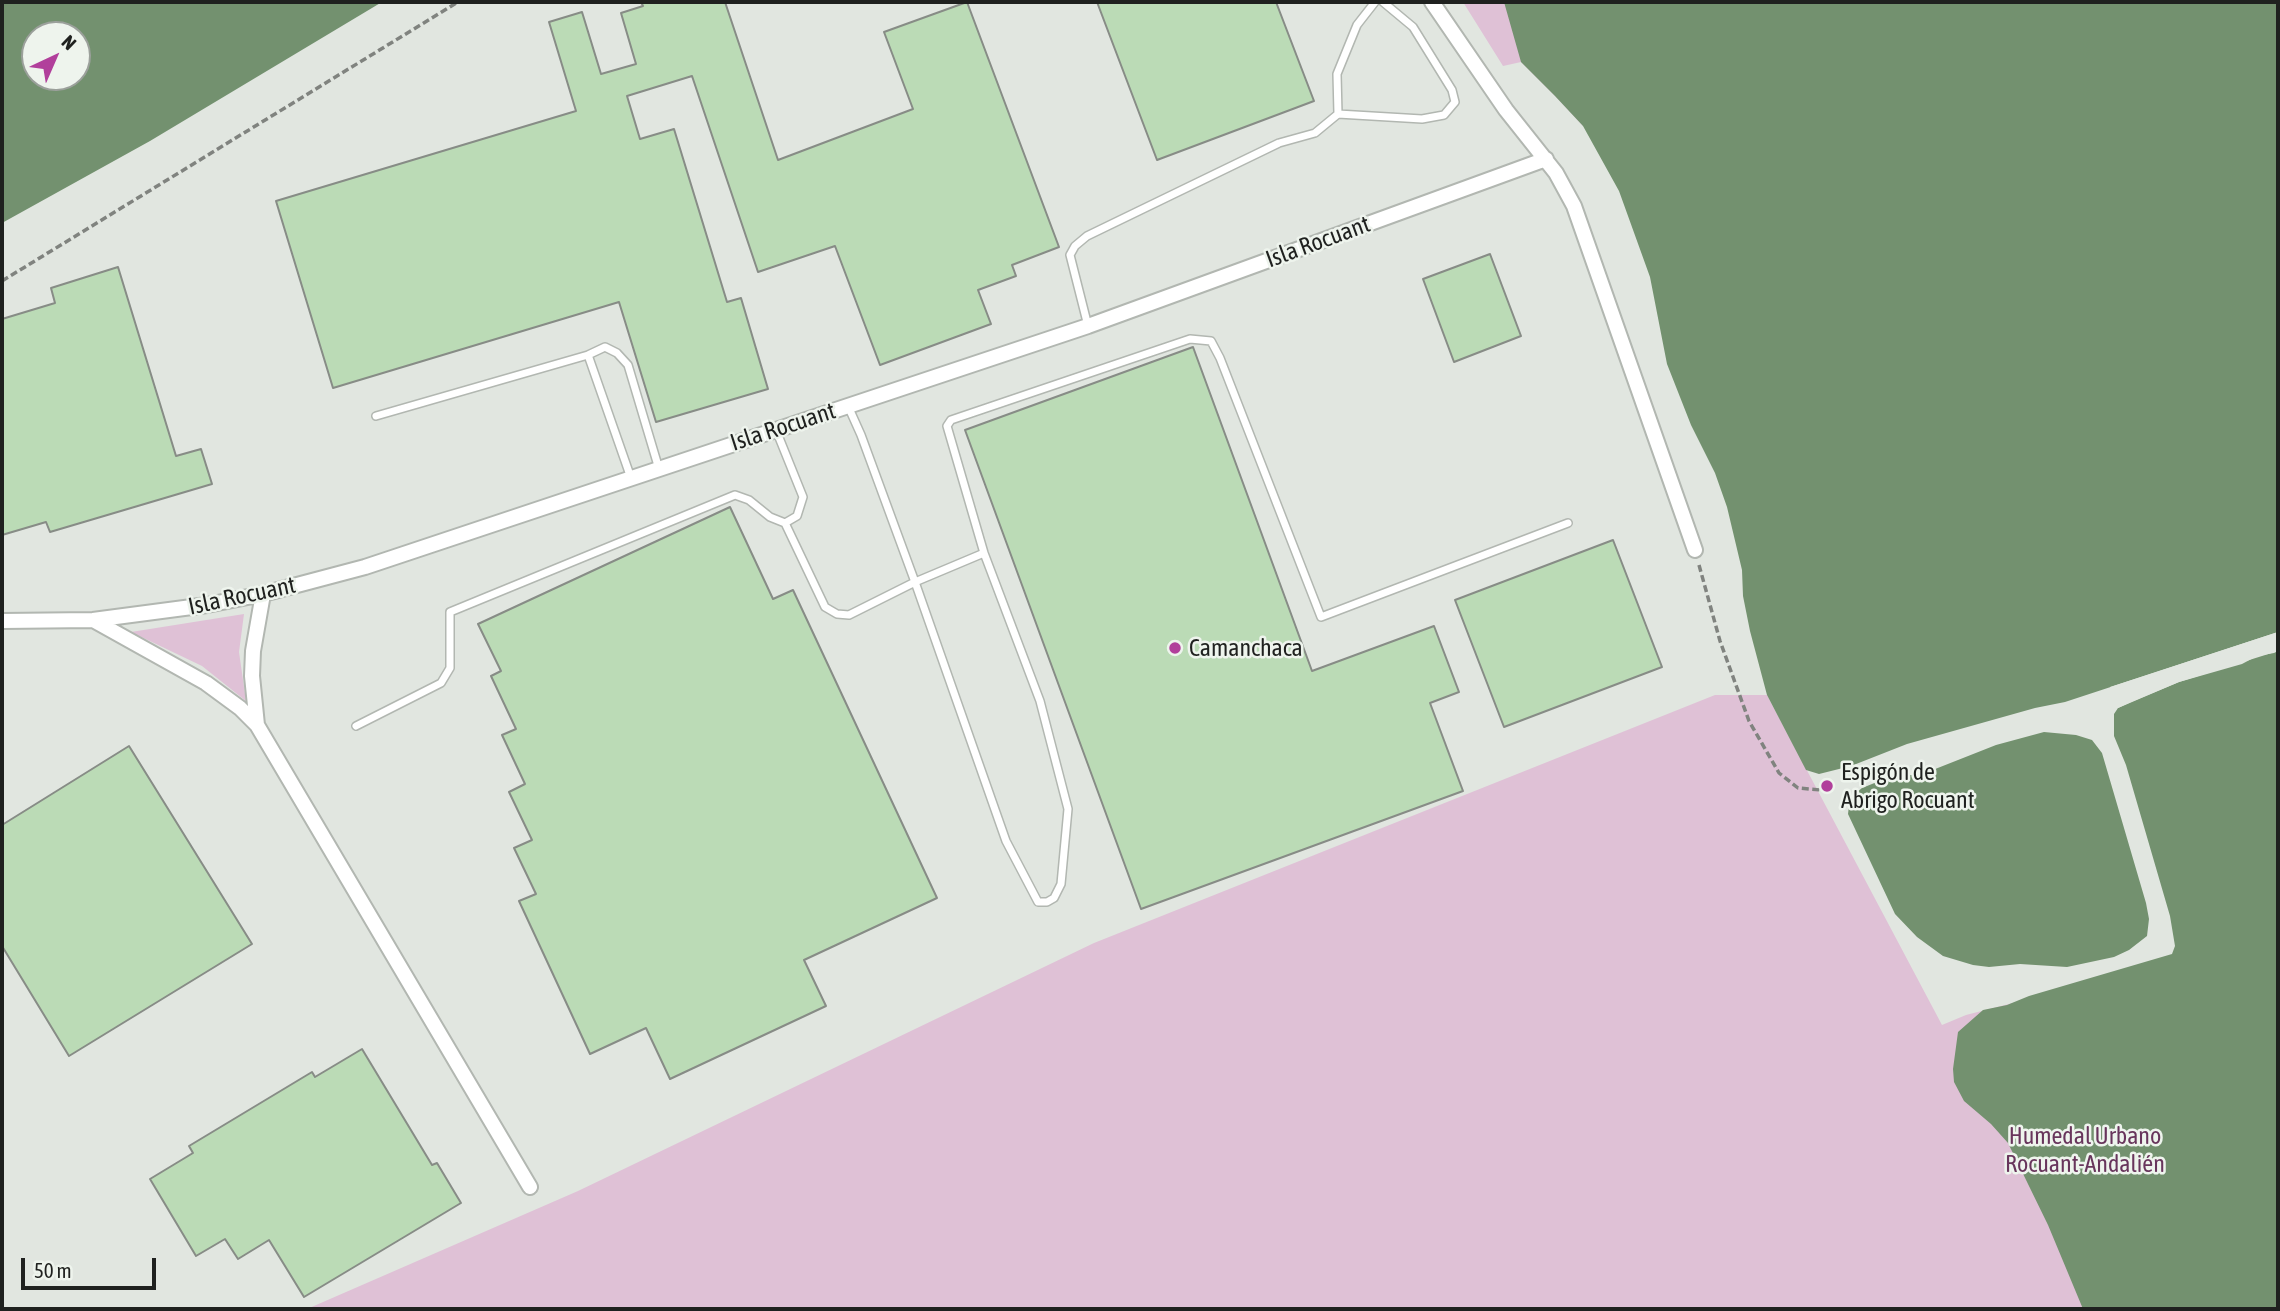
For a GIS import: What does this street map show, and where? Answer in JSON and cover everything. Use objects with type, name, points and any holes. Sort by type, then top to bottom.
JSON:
[{"type":"street","points":[[1432,2],[1506,110],[1565,187],[1695,550]]},
{"type":"street","name":"Isla Rocuant","points":[[2,621],[93,620],[207,605],[263,594],[365,567],[1088,326],[1546,159]]},
{"type":"street","points":[[257,725],[252,676],[253,651],[263,594]]},
{"type":"street","points":[[93,620],[206,683],[240,708],[257,725],[530,1187]]},
{"type":"lane","points":[[1338,114],[1337,74],[1357,24],[1375,2]]},
{"type":"lane","points":[[1088,326],[1070,255],[1075,246],[1087,236],[1279,143],[1315,133],[1338,114],[1422,119],[1444,115],[1455,102],[1452,90],[1413,27],[1383,2]]},
{"type":"lane","points":[[848,405],[915,582],[1006,842],[1038,902],[1048,902],[1054,898],[1061,884],[1068,809],[1040,701],[984,554],[948,431],[947,426],[951,421],[1190,339],[1211,341],[1321,617],[1568,523]]},
{"type":"lane","points":[[376,416],[588,355],[606,347],[617,353],[628,365],[659,469]]},
{"type":"lane","points":[[588,355],[631,478]]},
{"type":"lane","points":[[776,430],[803,497],[797,516],[785,523]]},
{"type":"lane","points":[[356,726],[441,683],[450,668],[450,612],[735,495],[749,500],[770,517],[785,523],[825,607],[836,614],[849,615],[915,582],[984,554]]},
{"type":"path","points":[[2,281],[458,2]]},
{"type":"path","points":[[1695,550],[1720,641],[1749,721],[1779,773],[1798,788],[1832,791]]},
{"type":"green space","points":[[1463,2],[1567,2],[1583,126],[1521,62],[1503,66]]},
{"type":"green space","points":[[244,614],[239,652],[246,701],[202,666],[131,632]]},
{"type":"green space","name":"Humedal Urbano Rocuant-Andalién","points":[[1715,695],[1767,695],[1942,1025],[1966,1015],[2180,960],[2276,1309],[307,1309],[578,1191],[1094,943]]},
{"type":"shaded area","points":[[2,2],[382,2],[150,141],[2,223]]},
{"type":"shaded area","points":[[1504,2],[2278,2],[2278,632],[2065,702],[1907,744],[1851,766],[1819,774],[1806,770],[1767,695],[1750,631],[1743,596],[1742,570],[1727,507],[1667,364],[1650,277],[1619,191],[1583,126],[1521,62]]},
{"type":"shaded area","points":[[2278,651],[2278,1309],[2083,1309],[2048,1225],[2008,1143],[1964,1101],[1954,1082],[1958,1032],[1983,1010],[2172,954],[2175,946],[2170,916],[2126,765],[2114,736],[2114,714],[2118,708],[2179,682]]},
{"type":"shaded area","points":[[2044,732],[2076,735],[2092,740],[2102,753],[2146,903],[2149,919],[2147,936],[2129,950],[2114,957],[2067,967],[2020,964],[1989,967],[1943,956],[1917,937],[1895,914],[1848,814],[1850,798],[1862,788],[1877,782],[1920,775],[1996,745]]},
{"type":"pier","points":[[2278,632],[2278,636],[2111,690],[2110,687]]},
{"type":"pier","points":[[2278,648],[2274,653],[2179,682],[2118,708],[2117,705],[2178,678]]},
{"type":"building","points":[[641,2],[725,2],[778,160],[913,109],[884,32],[967,2],[1059,247],[1012,265],[1016,276],[978,290],[991,324],[880,365],[835,246],[758,272],[692,76],[627,96],[640,139],[674,129],[727,302],[741,298],[768,389],[656,422],[619,302],[333,388],[276,201],[576,111],[549,22],[582,12],[601,74],[636,64],[621,13],[643,6]]},
{"type":"building","points":[[1097,2],[1276,2],[1314,101],[1157,160]]},
{"type":"building","points":[[1490,254],[1521,336],[1454,362],[1423,279]]},
{"type":"building","points":[[118,267],[176,456],[201,449],[212,484],[50,532],[46,522],[2,535],[2,319],[55,303],[51,288]]},
{"type":"building","name":"Camanchaca","points":[[1193,347],[1312,671],[1434,626],[1459,692],[1430,703],[1463,791],[1141,909],[965,430]]},
{"type":"building","points":[[730,507],[773,599],[793,590],[937,898],[804,960],[826,1006],[670,1079],[646,1028],[590,1054],[519,901],[536,894],[514,848],[532,840],[509,792],[525,784],[502,735],[516,729],[491,676],[501,671],[478,624]]},
{"type":"building","points":[[1613,540],[1662,667],[1504,727],[1455,600]]},
{"type":"building","points":[[129,746],[252,944],[69,1056],[2,946],[2,825]]},
{"type":"building","points":[[362,1049],[432,1165],[437,1163],[461,1203],[304,1297],[269,1240],[238,1259],[225,1239],[196,1256],[150,1179],[193,1153],[189,1146],[312,1072],[315,1077]]},
{"type":"place","name":"Camanchaca","points":[[1175,648]]},
{"type":"place","name":"Espigón de Abrigo Rocuant","points":[[1827,786]]}]
